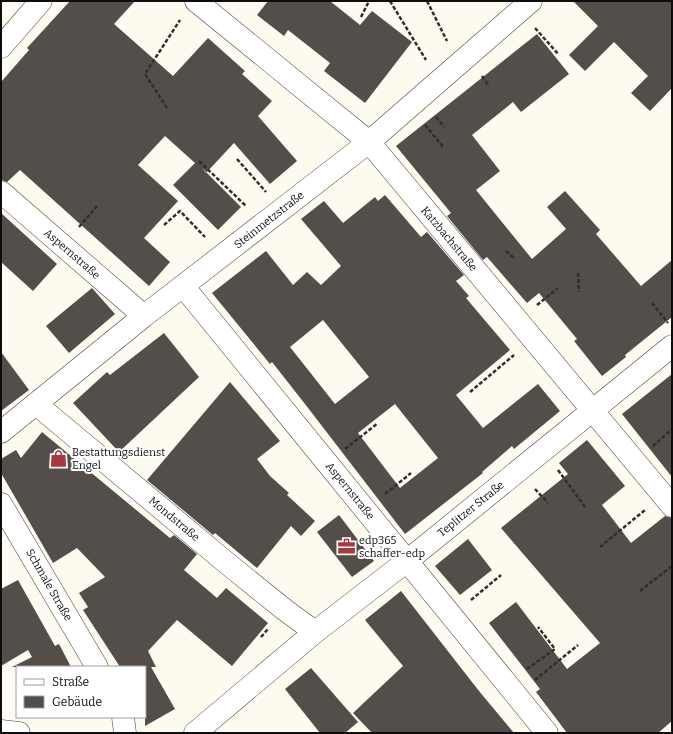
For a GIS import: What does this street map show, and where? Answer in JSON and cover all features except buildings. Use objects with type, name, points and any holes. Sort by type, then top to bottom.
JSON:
[{"type":"street","points":[[1,47],[41,1]]},
{"type":"street","name":"Steinmetzstraße","points":[[1,432],[144,316],[369,142],[525,6]]},
{"type":"street","name":"Katzbachstraße","points":[[190,8],[369,142],[667,501]]},
{"type":"street","name":"Aspernstraße","points":[[1,192],[144,316]]},
{"type":"street","name":"Aspernstraße","points":[[183,286],[547,733]]},
{"type":"street","name":"Teplitzer Straße","points":[[195,733],[315,632],[407,561],[672,346]]},
{"type":"street","name":"Mondstraße","points":[[36,404],[273,601],[315,632]]},
{"type":"street","name":"Schmale Straße","points":[[1,504],[96,666]]},
{"type":"street","points":[[123,718],[125,733]]},
{"type":"street","points":[[1,731],[19,733]]},
{"type":"path","points":[[361,17],[369,1]]},
{"type":"path","points":[[390,1],[439,81]]},
{"type":"path","points":[[427,1],[459,64]]},
{"type":"path","points":[[525,6],[559,55]]},
{"type":"path","points":[[167,108],[145,74],[190,8]]},
{"type":"path","points":[[410,106],[444,148]]},
{"type":"path","points":[[237,159],[282,209]]},
{"type":"path","points":[[199,161],[264,224]]},
{"type":"path","points":[[164,225],[180,211],[222,256]]},
{"type":"path","points":[[506,251],[514,258]]},
{"type":"path","points":[[578,274],[579,292]]},
{"type":"path","points":[[652,303],[672,328]]},
{"type":"path","points":[[470,392],[533,339]]},
{"type":"path","points":[[327,463],[378,423]]},
{"type":"path","points":[[544,450],[585,507]]},
{"type":"path","points":[[366,510],[411,473]]},
{"type":"path","points":[[600,547],[667,501]]},
{"type":"path","points":[[640,592],[672,566]]},
{"type":"path","points":[[452,616],[502,575]]},
{"type":"path","points":[[511,689],[555,649],[538,627]]},
{"type":"path","points":[[511,689],[578,645]]},
{"type":"place","name":"Bestattungsdienst Engel","points":[[59,458]]},
{"type":"place","name":"edp365 schaffer-edp","points":[[346,546]]}]
